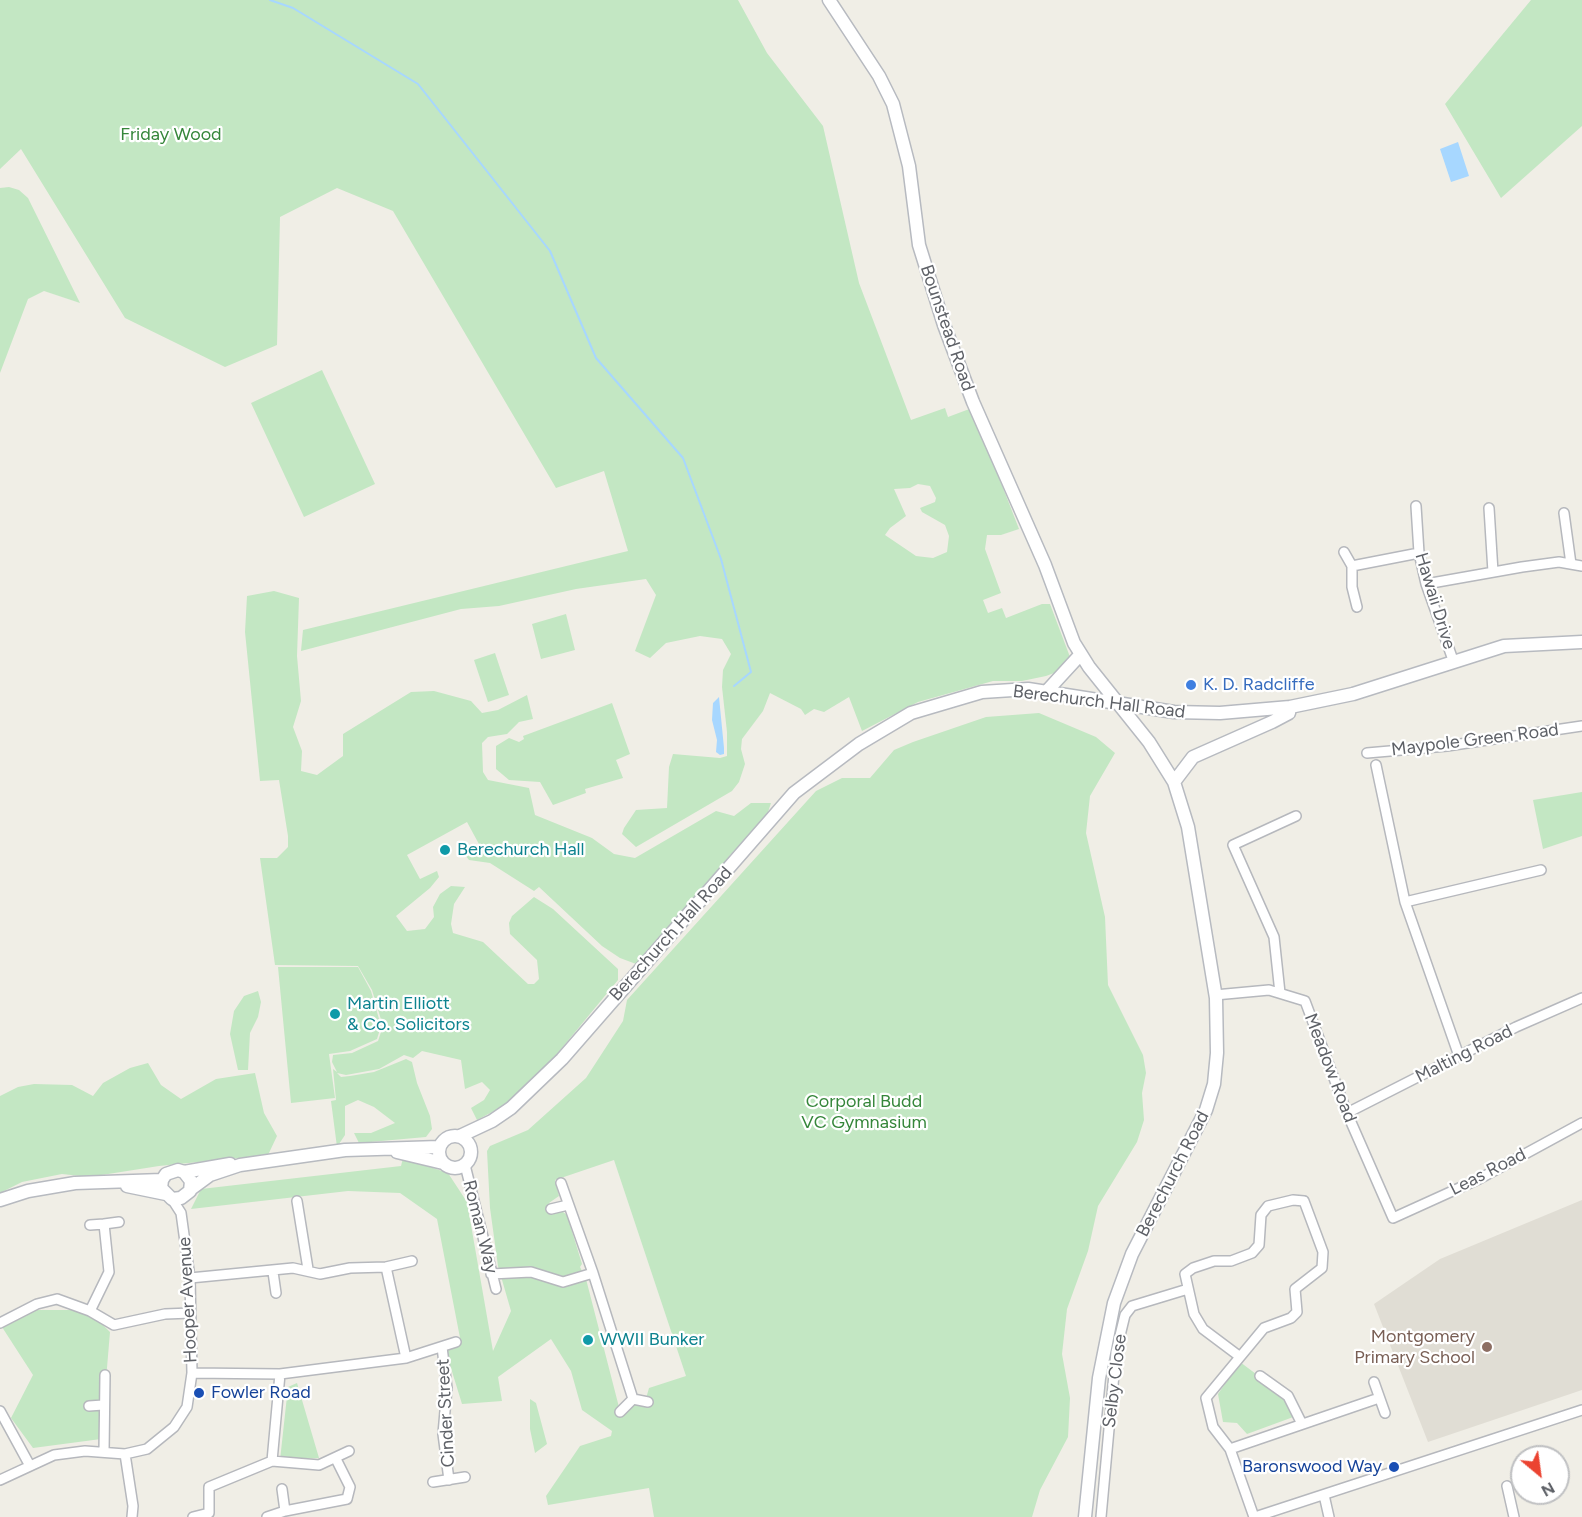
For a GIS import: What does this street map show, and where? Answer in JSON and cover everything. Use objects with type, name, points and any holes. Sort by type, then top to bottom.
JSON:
[{"type":"street","name":"Bounstead Road","points":[[829,0],[879,76],[896,111],[909,166],[919,245],[944,325],[973,402],[1045,565],[1061,614],[1080,655],[1120,706]]},
{"type":"street","name":"Hawaii Drive","points":[[1416,506],[1419,553],[1426,584],[1453,660]]},
{"type":"street","points":[[1489,508],[1493,572]]},
{"type":"street","points":[[1564,513],[1571,564]]},
{"type":"street","points":[[1567,534],[1578,532]]},
{"type":"street","points":[[1344,552],[1352,566],[1352,587],[1357,607]]},
{"type":"street","points":[[1352,566],[1419,553]]},
{"type":"street","points":[[1426,584],[1560,562],[1582,566]]},
{"type":"street","name":"Berechurch Hall Road","points":[[460,1136],[492,1121],[528,1094],[562,1059],[783,806],[816,775],[889,724],[940,702],[982,692],[1028,689],[1120,706],[1174,712],[1220,713],[1290,707],[1353,694],[1453,660],[1504,646],[1582,642]]},
{"type":"street","points":[[1046,692],[1080,655]]},
{"type":"street","name":"Berechurch Road","points":[[1085,1517],[1099,1378],[1114,1303],[1132,1254],[1206,1110],[1216,1066],[1215,994],[1188,827],[1174,782],[1141,731],[1120,706]]},
{"type":"street","points":[[1174,782],[1193,757],[1272,722],[1288,712],[1290,707]]},
{"type":"street","points":[[1141,731],[1148,709]]},
{"type":"street","name":"Maypole Green Road","points":[[1367,753],[1447,746],[1582,726]]},
{"type":"street","points":[[1376,765],[1405,902],[1459,1056]]},
{"type":"street","points":[[1280,993],[1274,937],[1233,845],[1296,816]]},
{"type":"street","points":[[1405,902],[1541,870]]},
{"type":"street","name":"Meadow Road","points":[[1215,994],[1269,990],[1305,1001],[1347,1113],[1393,1218]]},
{"type":"street","name":"Malting Road","points":[[1347,1113],[1459,1056],[1582,998]]},
{"type":"street","name":"Berechurch Hall Road","points":[[470,1146],[492,1121]]},
{"type":"street","name":"Leas Road","points":[[1393,1218],[1479,1179],[1582,1123]]},
{"type":"street","points":[[184,1172],[213,1165],[240,1165],[345,1150],[439,1147],[447,1139],[460,1136],[470,1146],[470,1155],[465,1165],[456,1168],[443,1162],[390,1149]]},
{"type":"street","points":[[439,1147],[439,1158],[443,1162]]},
{"type":"street","points":[[117,1182],[169,1197],[181,1198],[210,1176],[240,1165]]},
{"type":"street","name":"Roman Way","points":[[465,1165],[496,1289]]},
{"type":"street","points":[[0,1200],[28,1191],[75,1182],[162,1180],[171,1172],[178,1170],[189,1177],[189,1192],[185,1208],[181,1213]]},
{"type":"street","points":[[162,1180],[161,1188],[169,1197]]},
{"type":"street","points":[[561,1183],[593,1273],[633,1399]]},
{"type":"street","name":"Hooper Avenue","points":[[0,1480],[29,1464],[54,1455],[85,1451],[125,1454],[147,1449],[174,1427],[187,1407],[192,1373],[190,1278],[181,1213],[169,1197]]},
{"type":"street","points":[[297,1200],[308,1269]]},
{"type":"street","points":[[1239,1356],[1203,1329],[1194,1314],[1185,1274],[1193,1268],[1214,1262],[1231,1261],[1252,1253],[1259,1245],[1261,1215],[1268,1206],[1293,1200],[1304,1201],[1323,1252],[1322,1268],[1295,1289],[1297,1312],[1291,1318],[1264,1328],[1206,1398],[1213,1427],[1230,1449],[1254,1517],[1582,1410]]},
{"type":"street","points":[[551,1209],[567,1204]]},
{"type":"street","points":[[90,1225],[118,1222]]},
{"type":"street","points":[[90,1311],[109,1272],[104,1224]]},
{"type":"street","points":[[190,1278],[273,1272],[293,1268],[308,1269],[320,1274],[351,1268],[386,1267],[412,1261]]},
{"type":"street","points":[[386,1267],[406,1358]]},
{"type":"street","points":[[273,1272],[276,1293]]},
{"type":"street","points":[[491,1274],[531,1272],[563,1282],[593,1273]]},
{"type":"street","name":"Selby Close","points":[[1101,1517],[1116,1352],[1125,1315],[1132,1306],[1188,1288]]},
{"type":"street","points":[[1,1322],[37,1304],[57,1299],[121,1326],[165,1314],[191,1313]]},
{"type":"street","points":[[192,1373],[280,1374],[406,1358],[456,1342]]},
{"type":"street","name":"Cinder Street","points":[[442,1347],[447,1388],[443,1434],[449,1480]]},
{"type":"street","points":[[272,1461],[280,1374]]},
{"type":"street","points":[[104,1452],[105,1375]]},
{"type":"street","points":[[1260,1376],[1288,1396],[1302,1424]]},
{"type":"street","points":[[1374,1382],[1384,1413]]},
{"type":"street","points":[[1230,1449],[1379,1398]]},
{"type":"street","points":[[633,1399],[648,1402]]},
{"type":"street","points":[[620,1413],[633,1399]]},
{"type":"street","points":[[89,1406],[103,1405]]},
{"type":"street","points":[[0,1411],[29,1464]]},
{"type":"street","points":[[193,1517],[210,1515],[208,1487],[272,1461],[319,1465],[349,1451]]},
{"type":"street","points":[[125,1454],[133,1506],[132,1517]]},
{"type":"street","points":[[267,1517],[285,1511],[347,1499],[350,1487],[336,1458]]},
{"type":"street","name":"Cinder Street","points":[[434,1482],[465,1477]]},
{"type":"street","points":[[1507,1486],[1514,1517]]},
{"type":"street","points":[[282,1489],[285,1511]]},
{"type":"street","points":[[1324,1495],[1329,1517]]},
{"type":"shaded area","name":"Montgomery Primary School","points":[[1582,1200],[1582,1390],[1428,1442],[1374,1304],[1440,1259]]},
{"type":"green space","name":"Friday Wood","points":[[0,0],[738,0],[767,53],[823,126],[859,283],[911,420],[945,408],[948,417],[972,408],[1019,529],[1001,535],[987,535],[985,549],[1001,593],[983,600],[988,613],[1002,608],[1006,618],[1042,604],[1050,604],[1070,657],[1069,664],[1065,669],[1046,676],[1022,681],[993,681],[918,702],[862,731],[849,697],[824,712],[814,709],[805,715],[801,709],[770,693],[763,711],[742,739],[741,749],[745,764],[739,782],[732,791],[636,847],[622,834],[624,828],[636,810],[667,808],[669,767],[673,754],[720,758],[727,756],[722,687],[723,670],[731,654],[722,639],[700,636],[666,643],[650,658],[635,651],[656,595],[646,579],[576,589],[499,606],[461,609],[301,651],[303,630],[628,551],[604,471],[556,488],[393,211],[337,188],[280,217],[277,345],[225,367],[125,318],[21,149],[0,169]],"holes":[[[918,484],[930,486],[936,498],[935,502],[920,508],[922,512],[945,525],[949,536],[947,552],[933,558],[916,556],[885,535],[890,528],[906,516],[894,489],[910,488]]]},
{"type":"green space","points":[[1531,0],[1582,0],[1582,126],[1501,198],[1445,104]]},
{"type":"green space","points":[[9,187],[19,190],[28,198],[80,303],[44,291],[28,299],[0,373],[0,188]]},
{"type":"green space","points":[[322,370],[375,484],[304,517],[251,403]]},
{"type":"green space","points":[[274,591],[299,598],[297,656],[301,701],[293,727],[302,751],[301,771],[317,775],[343,756],[343,734],[411,692],[434,691],[471,701],[482,713],[498,710],[527,695],[533,719],[519,722],[507,734],[488,737],[482,743],[483,772],[488,780],[529,788],[535,815],[592,838],[614,854],[635,858],[716,811],[734,816],[751,803],[771,803],[766,818],[730,855],[707,888],[636,964],[620,958],[602,946],[539,887],[534,891],[490,863],[469,860],[465,855],[480,846],[467,822],[407,855],[420,879],[437,871],[439,877],[430,888],[396,916],[407,931],[425,929],[434,917],[433,907],[440,894],[451,886],[465,887],[454,904],[451,924],[453,933],[483,942],[528,984],[534,984],[539,979],[537,960],[510,934],[509,923],[512,916],[534,897],[553,909],[618,969],[618,980],[538,1077],[509,1103],[477,1120],[471,1108],[484,1100],[490,1090],[482,1082],[465,1089],[461,1060],[422,1051],[413,1058],[404,1055],[379,1069],[346,1075],[337,1073],[341,1077],[350,1076],[374,1072],[406,1059],[412,1062],[417,1083],[430,1116],[432,1129],[426,1137],[359,1143],[354,1133],[371,1133],[395,1123],[374,1107],[358,1100],[345,1106],[345,1135],[337,1147],[331,1101],[336,1100],[333,1069],[337,1072],[332,1062],[333,1055],[352,1053],[378,1041],[383,1026],[372,990],[358,966],[275,965],[260,858],[277,858],[288,847],[288,836],[279,780],[260,781],[245,632],[247,596]]},
{"type":"green space","points":[[566,614],[575,650],[541,659],[532,624]]},
{"type":"green space","points":[[495,653],[509,695],[488,702],[474,660]]},
{"type":"green space","points":[[612,703],[630,754],[616,760],[623,778],[585,789],[586,793],[553,805],[540,782],[509,780],[496,769],[496,746],[509,738],[519,742],[524,739],[523,736]]},
{"type":"green space","name":"Corporal Budd VC Gymnasium","points":[[1039,713],[1096,737],[1115,753],[1090,796],[1086,833],[1105,917],[1108,985],[1143,1055],[1146,1073],[1142,1093],[1144,1120],[1137,1142],[1098,1206],[1088,1251],[1067,1309],[1062,1354],[1070,1398],[1068,1437],[1040,1490],[1032,1517],[654,1517],[649,1488],[548,1505],[546,1496],[580,1446],[611,1436],[612,1431],[582,1410],[571,1371],[551,1339],[498,1377],[502,1401],[462,1404],[446,1352],[461,1343],[437,1219],[400,1193],[348,1191],[191,1209],[201,1189],[401,1166],[403,1158],[448,1173],[467,1202],[493,1351],[511,1311],[498,1266],[490,1208],[487,1151],[490,1146],[528,1130],[586,1078],[623,1021],[627,1000],[816,791],[842,778],[870,778],[894,750],[986,717]],"holes":[[[614,1160],[686,1376],[649,1388],[645,1402],[627,1404],[620,1411],[567,1215],[559,1209],[553,1209],[549,1203],[559,1196],[555,1180]]]},
{"type":"green space","points":[[1582,792],[1582,836],[1543,849],[1533,800]]},
{"type":"green space","points":[[278,967],[358,967],[371,991],[381,1026],[377,1039],[350,1051],[329,1054],[335,1098],[291,1103]]},
{"type":"green space","points":[[258,991],[261,1002],[258,1017],[250,1033],[248,1070],[238,1070],[230,1034],[234,1011],[244,996]]},
{"type":"green space","points":[[148,1063],[161,1085],[181,1099],[216,1079],[255,1073],[264,1113],[277,1136],[268,1155],[159,1166],[89,1177],[62,1174],[22,1182],[0,1193],[0,1096],[18,1087],[34,1084],[72,1085],[93,1096],[103,1083],[130,1068]]},
{"type":"green space","points":[[37,1310],[80,1310],[100,1322],[110,1332],[101,1439],[33,1448],[11,1418],[33,1375],[2,1327]]},
{"type":"green space","points":[[1240,1362],[1288,1398],[1296,1416],[1247,1434],[1237,1423],[1223,1422],[1218,1394]]},
{"type":"green space","points":[[297,1383],[319,1458],[280,1460],[288,1387]]},
{"type":"green space","points":[[530,1399],[536,1403],[547,1444],[535,1453],[530,1429]]},
{"type":"water","points":[[1458,142],[1469,176],[1451,182],[1440,149]]},
{"type":"water","points":[[719,697],[724,748],[724,754],[720,755],[716,752],[717,740],[712,720],[713,703]]},
{"type":"waterway","points":[[270,0],[293,8],[418,84],[550,251],[596,358],[683,458],[721,559],[751,672],[734,686]]},
{"type":"place","name":"K. D. Radcliffe","points":[[1191,685]]},
{"type":"place","name":"Berechurch Hall","points":[[445,850]]},
{"type":"place","name":"Martin Elliott & Co. Solicitors","points":[[335,1014]]},
{"type":"place","name":"WWII Bunker","points":[[588,1340]]},
{"type":"place","name":"Montgomery Primary School","points":[[1487,1347]]},
{"type":"place","name":"Fowler Road","points":[[199,1393]]},
{"type":"place","name":"Baronswood Way","points":[[1394,1467]]}]
